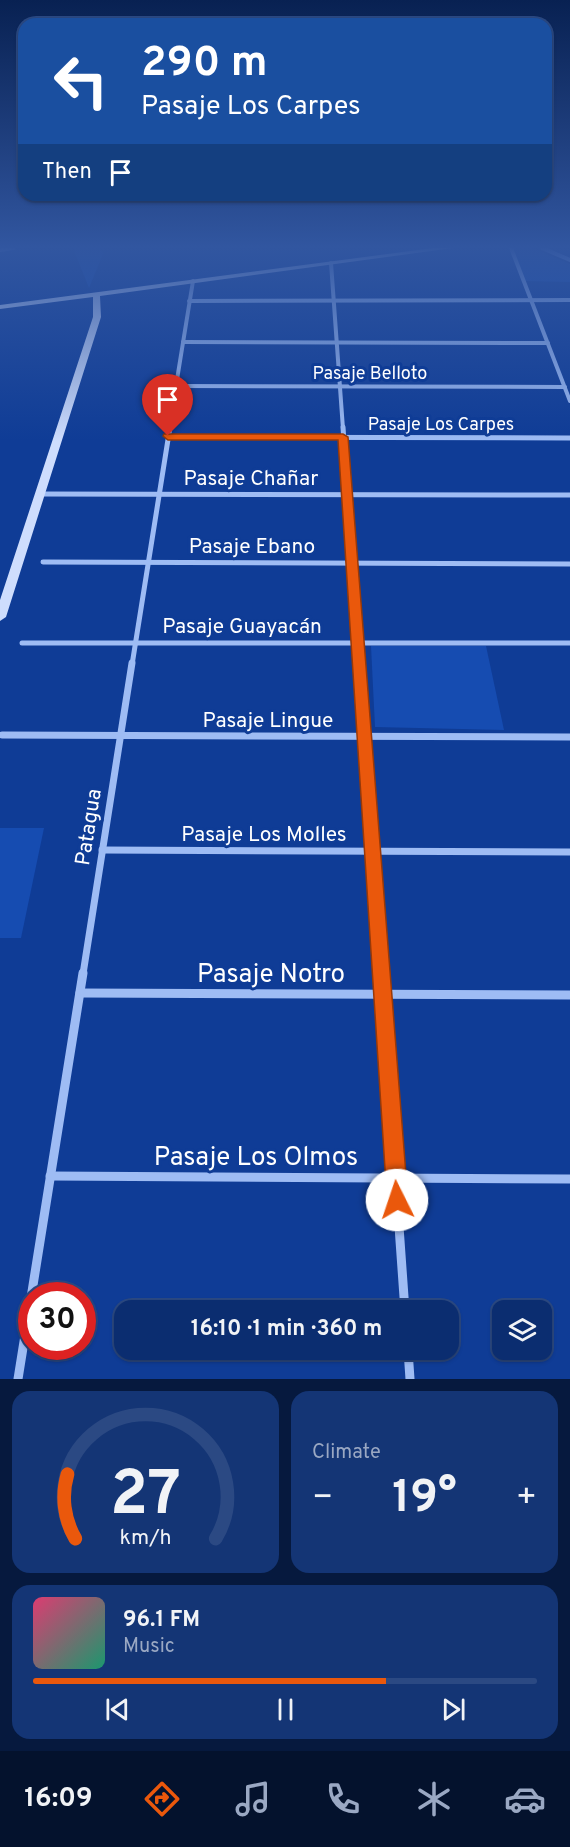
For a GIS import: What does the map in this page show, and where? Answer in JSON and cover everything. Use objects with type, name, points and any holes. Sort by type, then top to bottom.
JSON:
[{"type":"main road","points":[[0,617],[97,312]]},
{"type":"street","name":"Patagua","points":[[18,1379],[187,312]]},
{"type":"street","points":[[334,312],[404,1300]]},
{"type":"street","points":[[536,312],[570,401]]},
{"type":"street","points":[[183,342],[548,343]]},
{"type":"street","name":"Pasaje Belloto","points":[[176,386],[565,387]]},
{"type":"street","name":"Pasaje Los Carpes","points":[[168,436],[570,438]]},
{"type":"street","name":"Pasaje Chañar","points":[[40,494],[570,495]]},
{"type":"street","name":"Pasaje Ebano","points":[[43,562],[570,564]]},
{"type":"street","name":"Pasaje Guayacán","points":[[22,643],[570,643]]},
{"type":"street","name":"Pasaje Lingue","points":[[2,735],[570,737]]},
{"type":"street","name":"Pasaje Los Molles","points":[[102,850],[570,852]]},
{"type":"street","name":"Pasaje Notro","points":[[80,993],[570,995]]},
{"type":"street","name":"Pasaje Los Olmos","points":[[50,1176],[570,1179]]},
{"type":"street","points":[[409,1360],[410,1379]]},
{"type":"shaded area","points":[[371,646],[486,646],[504,730],[375,727]]},
{"type":"shaded area","points":[[0,828],[44,828],[21,938],[0,938]]},
{"type":"route","points":[[168,436],[343,437],[397,1200]]}]
